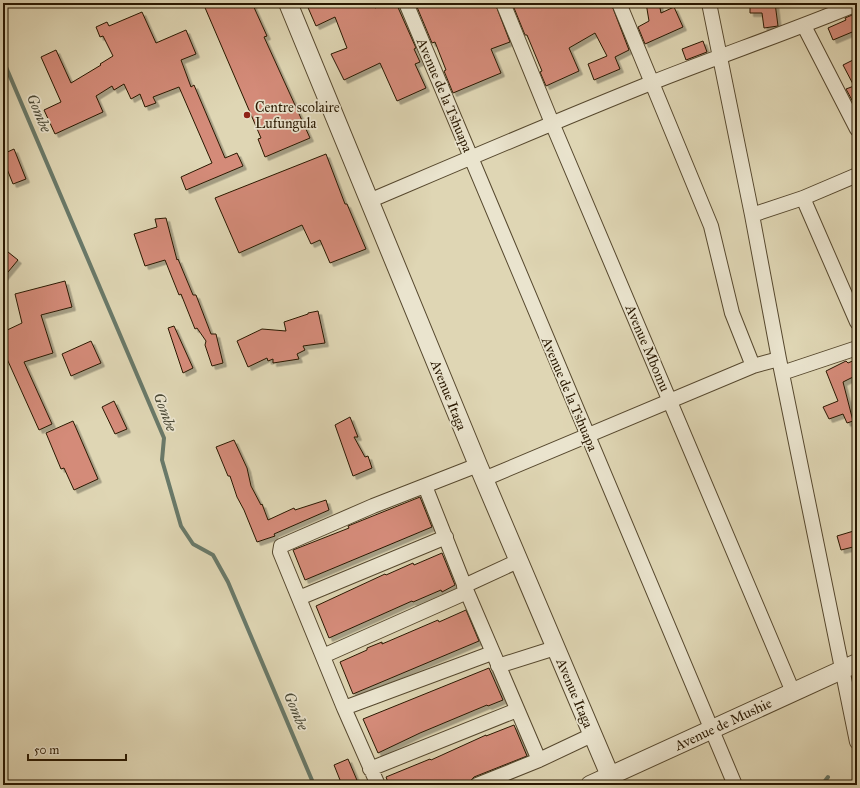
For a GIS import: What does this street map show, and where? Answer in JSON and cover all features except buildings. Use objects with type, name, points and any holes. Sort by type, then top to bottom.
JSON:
[{"type":"street","name":"Avenue Itaga","points":[[288,3],[518,561],[612,780]]},
{"type":"street","name":"Avenue de la Tshuapa","points":[[406,3],[735,785]]},
{"type":"street","name":"Avenue Mbomu","points":[[503,3],[552,123],[793,692]]},
{"type":"street","points":[[619,3],[710,226],[732,313],[753,366]]},
{"type":"street","points":[[709,3],[752,215],[780,366],[850,666],[857,742]]},
{"type":"street","points":[[369,201],[552,123],[719,57],[804,26],[857,4]]},
{"type":"street","points":[[804,26],[857,129]]},
{"type":"street","points":[[752,215],[802,198],[857,175]]},
{"type":"street","points":[[802,198],[857,322]]},
{"type":"street","points":[[378,785],[344,708],[280,552],[281,546],[373,506],[425,486],[481,472],[588,435],[753,366],[780,366],[857,348]]},
{"type":"street","points":[[425,486],[495,660],[539,760]]},
{"type":"street","points":[[299,598],[446,537]]},
{"type":"street","points":[[323,656],[466,589],[518,561]]},
{"type":"street","points":[[344,708],[495,660],[555,648]]},
{"type":"street","name":"Avenue de Mushie","points":[[590,785],[612,780],[711,730],[850,666]]},
{"type":"street","points":[[370,768],[518,710]]},
{"type":"street","points":[[477,785],[539,760],[592,735]]},
{"type":"waterway","name":"Gombe","points":[[3,60],[164,438],[162,460],[181,526],[193,544],[213,555],[228,582],[314,785]]},
{"type":"waterway","points":[[822,785],[828,777]]},
{"type":"place","name":"Centre scolaire Lufungula","points":[[247,115]]}]
